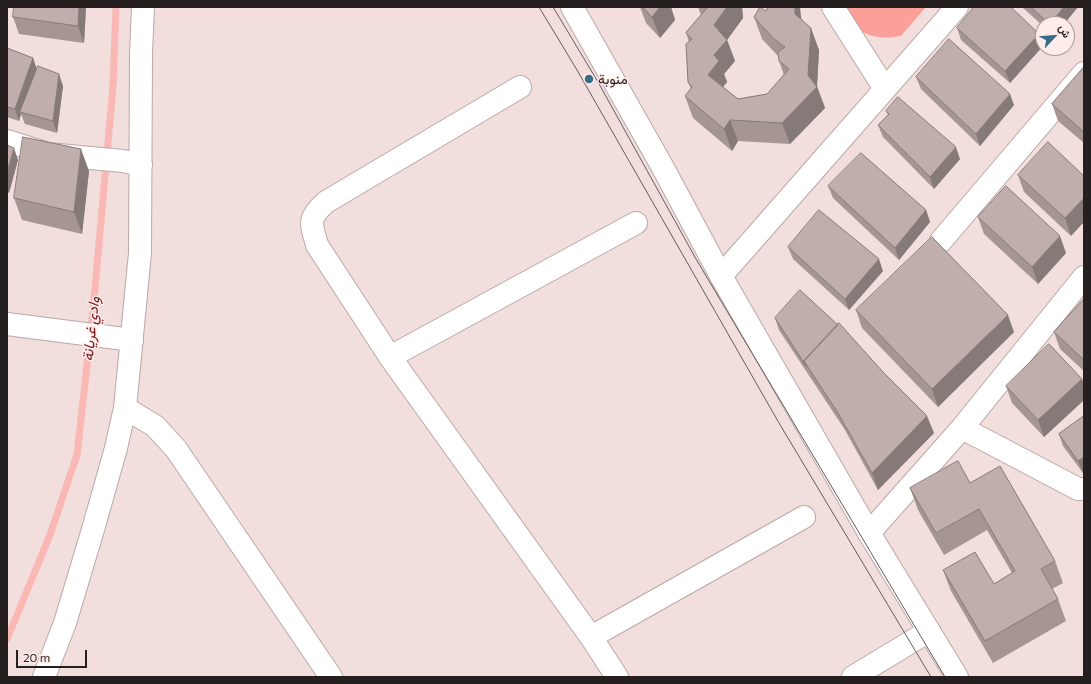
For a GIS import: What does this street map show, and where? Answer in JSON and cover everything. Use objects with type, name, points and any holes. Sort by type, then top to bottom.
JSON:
[{"type":"street","points":[[44,677],[65,623],[92,534],[116,448],[125,408],[140,253],[132,163],[141,54],[143,7]]},
{"type":"street","points":[[572,7],[662,166],[721,276],[870,533],[957,677]]},
{"type":"street","points":[[833,7],[885,89]]},
{"type":"street","points":[[721,276],[957,7]]},
{"type":"street","points":[[941,241],[1084,73]]},
{"type":"street","points":[[520,87],[326,202],[315,212],[312,224],[317,245],[390,357],[591,637],[617,677]]},
{"type":"street","points":[[7,141],[48,154],[132,163]]},
{"type":"street","points":[[390,357],[636,223]]},
{"type":"street","points":[[870,533],[962,428],[1084,277]]},
{"type":"street","points":[[7,324],[132,340]]},
{"type":"street","points":[[125,408],[155,426],[176,449],[331,677]]},
{"type":"street","points":[[962,428],[1078,489],[1084,489]]},
{"type":"street","points":[[591,637],[804,517]]},
{"type":"street","points":[[852,677],[929,631]]},
{"type":"shaded area","points":[[842,7],[926,7],[901,36],[876,37],[864,33],[854,26]]},
{"type":"building","points":[[14,7],[79,7],[78,26],[13,17]]},
{"type":"building","points":[[643,7],[660,7],[652,17]]},
{"type":"building","points":[[708,7],[727,7],[714,25],[727,40],[714,55],[719,61],[708,75],[738,99],[767,94],[789,69],[779,61],[778,52],[785,47],[774,39],[754,17],[760,7],[766,11],[768,7],[795,7],[795,14],[811,28],[808,75],[817,87],[782,123],[730,120],[724,129],[685,96],[692,87],[688,82],[686,44],[692,39],[686,33]]},
{"type":"building","points":[[974,7],[1011,7],[1035,30],[1035,38],[1005,71],[957,28]]},
{"type":"building","points":[[1031,7],[1064,7],[1057,16],[1041,16]]},
{"type":"building","points":[[949,39],[1010,94],[976,134],[916,77]]},
{"type":"building","points":[[7,48],[33,58],[15,109],[7,107]]},
{"type":"building","points":[[38,66],[59,74],[53,121],[20,112]]},
{"type":"building","points":[[1084,67],[1084,132],[1052,104]]},
{"type":"building","points":[[898,97],[956,147],[930,177],[878,125],[889,114],[886,111]]},
{"type":"building","points":[[23,137],[81,149],[74,212],[14,198]]},
{"type":"building","points":[[1048,142],[1084,176],[1084,198],[1065,218],[1018,175]]},
{"type":"building","points":[[7,145],[14,148],[7,173]]},
{"type":"building","points":[[861,153],[926,210],[895,248],[828,186]]},
{"type":"building","points":[[1006,186],[1060,236],[1032,267],[978,217]]},
{"type":"building","points":[[819,210],[879,259],[845,299],[788,247]]},
{"type":"building","points":[[932,237],[1008,315],[932,389],[856,310]]},
{"type":"building","points":[[800,290],[838,325],[804,361],[806,366],[775,318]]},
{"type":"building","points":[[1084,299],[1084,360],[1054,332]]},
{"type":"building","points":[[839,323],[883,372],[927,416],[872,473],[838,413],[804,361]]},
{"type":"building","points":[[1049,344],[1082,379],[1038,420],[1006,386]]},
{"type":"building","points":[[1084,416],[1084,457],[1078,461],[1059,434]]},
{"type":"building","points":[[958,461],[970,483],[1000,466],[1055,561],[1041,569],[1058,599],[985,641],[943,570],[975,552],[994,584],[1015,571],[979,509],[936,533],[910,488]]},
{"type":"waterway","name":"وادي غريانة","points":[[7,639],[50,535],[77,455],[93,311],[113,86],[116,7]]},
{"type":"tram line","points":[[539,7],[577,70],[779,423],[931,677]]},
{"type":"tram line","points":[[553,7],[598,82],[696,259],[945,677]]},
{"type":"place","name":"منوبة","points":[[589,79]]}]
